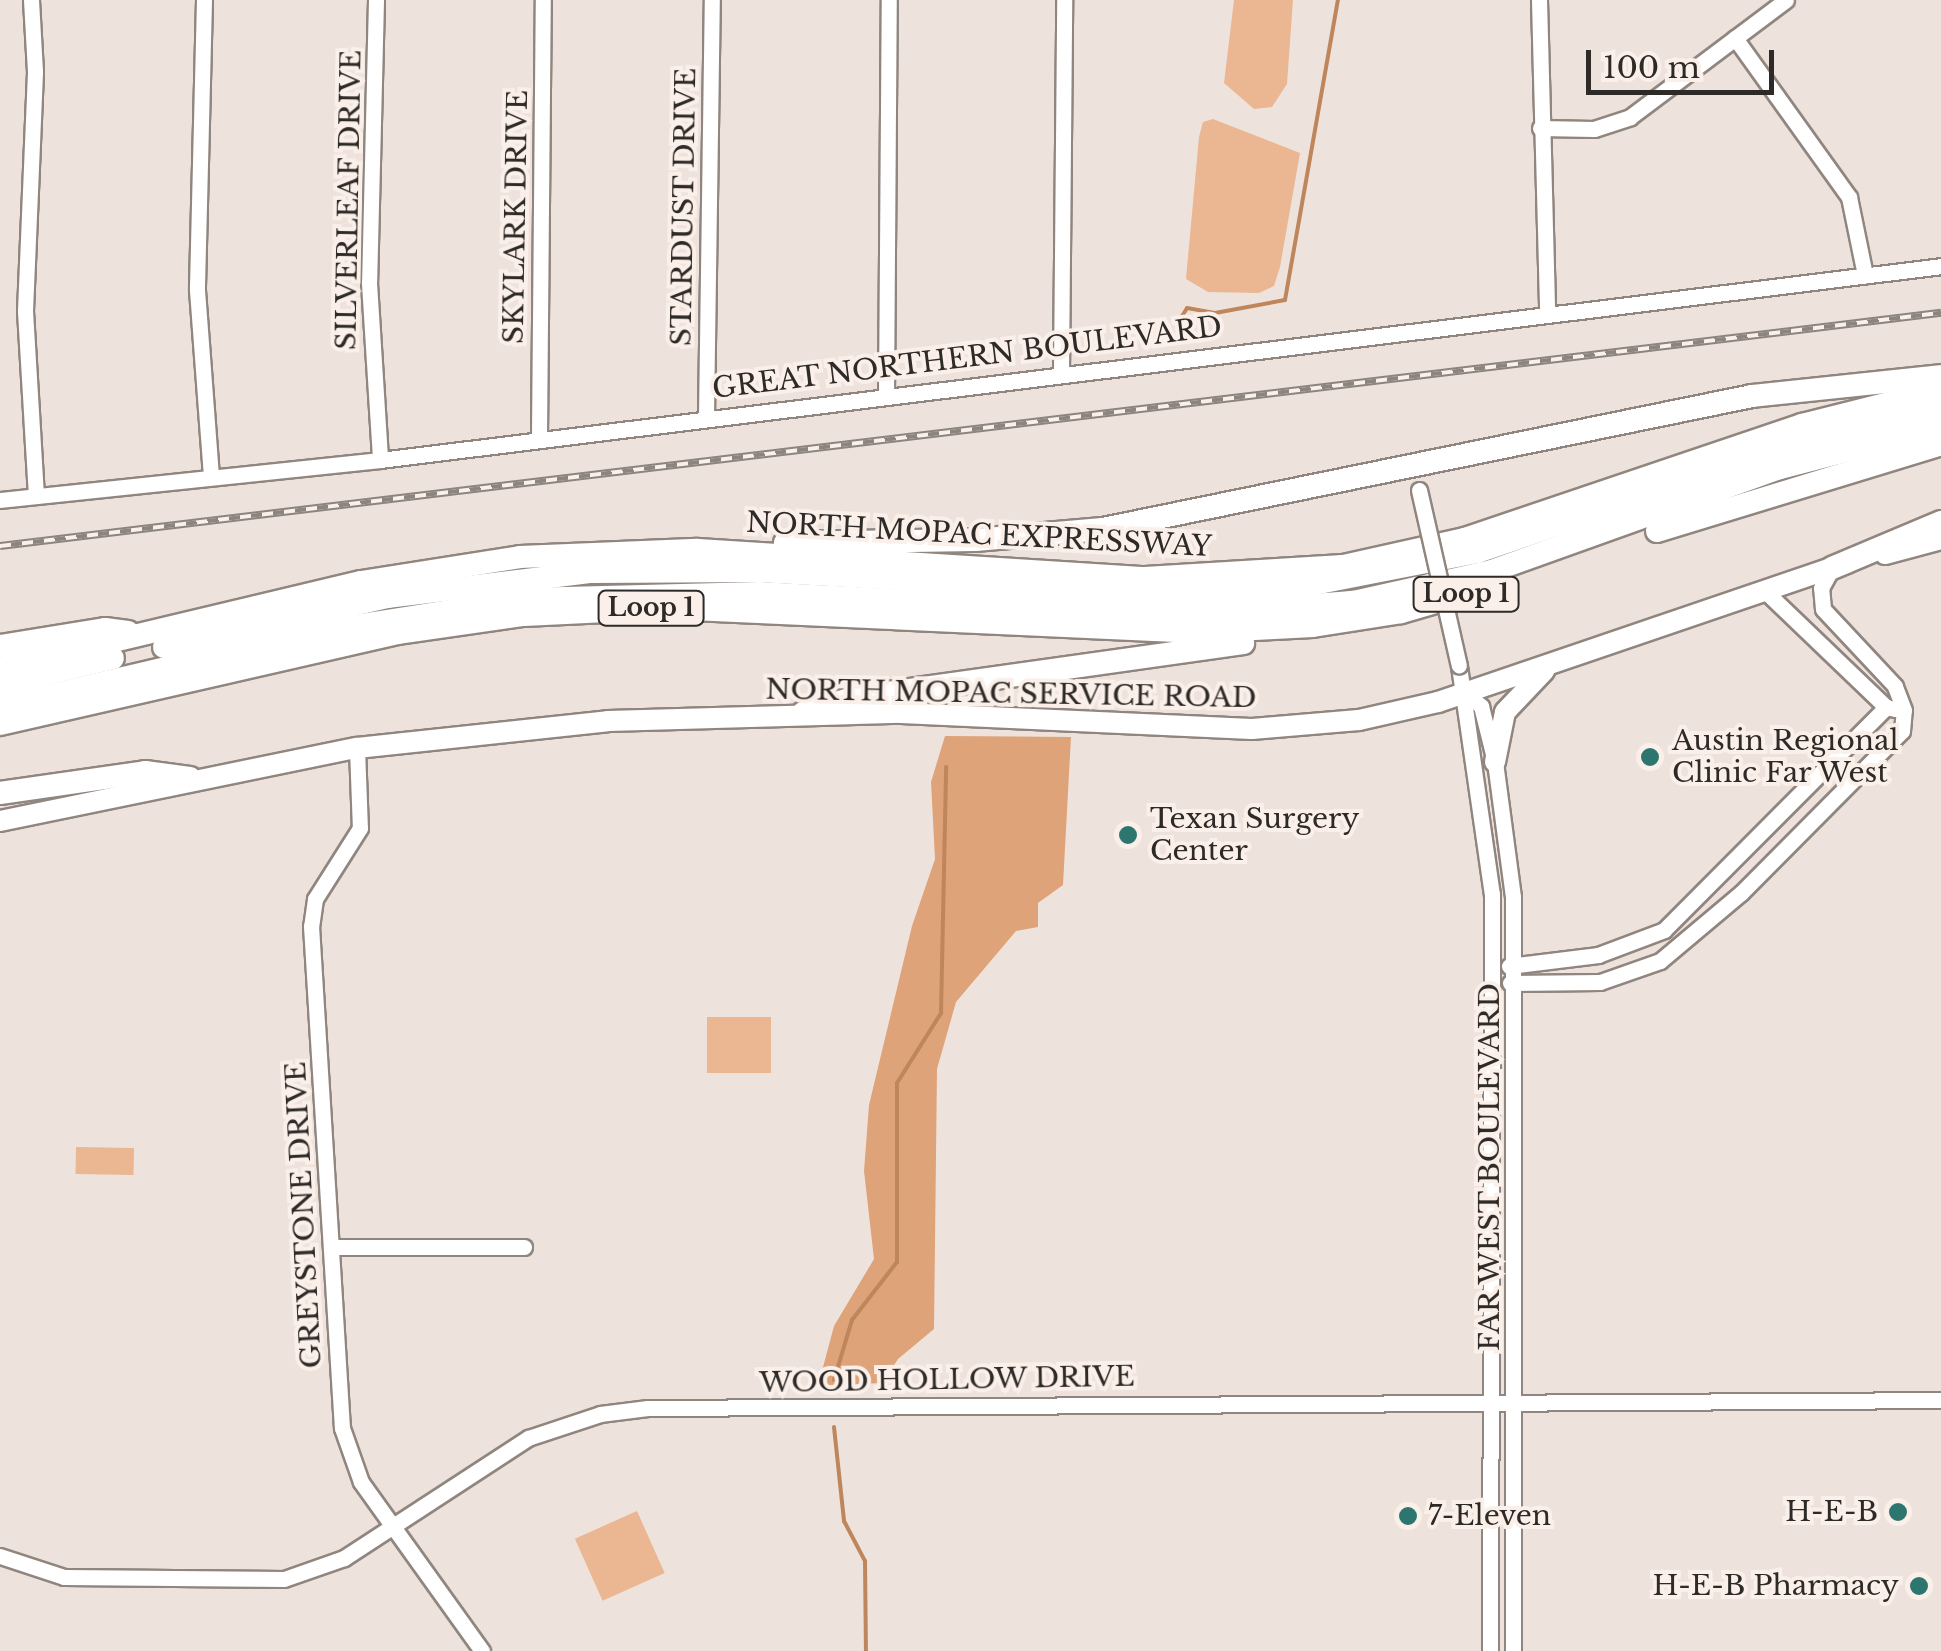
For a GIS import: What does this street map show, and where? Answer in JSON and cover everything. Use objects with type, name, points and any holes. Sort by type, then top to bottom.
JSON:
[{"type":"highway","points":[[698,550],[1103,529],[1416,479],[1752,396],[1941,376]]},
{"type":"highway","name":"NORTH MOPAC EXPRESSWAY","points":[[0,668],[426,570],[539,556],[698,550],[1145,578],[1344,566],[1466,538],[1802,425],[1941,390]]},
{"type":"highway","points":[[0,685],[324,609],[525,577],[759,571],[1179,595],[1316,585],[1477,552],[1774,451],[1941,407]]},
{"type":"highway","points":[[0,707],[344,627],[526,599],[758,592],[1167,616],[1320,606],[1492,571],[1733,487],[1941,426]]},
{"type":"highway","name":"Loop 1","points":[[0,724],[397,633],[543,614],[758,610],[1138,632],[1313,626],[1401,612],[1483,589],[1851,467],[1941,444]]},
{"type":"highway","points":[[1733,487],[1810,468],[1851,467]]},
{"type":"highway","points":[[1832,568],[1941,522]]},
{"type":"highway","points":[[803,713],[853,698],[1262,640],[1313,626]]},
{"type":"highway","points":[[0,646],[105,629],[146,635]]},
{"type":"highway","points":[[0,793],[145,772],[190,778]]},
{"type":"main road","name":"NORTH MOPAC SERVICE ROAD","points":[[0,821],[190,778],[357,748],[608,721],[803,713],[1252,728],[1359,720],[1465,693],[1832,568],[1941,539]]},
{"type":"main road","points":[[1495,762],[1512,700],[1563,659]]},
{"type":"street","points":[[30,0],[35,72],[25,311],[36,496]]},
{"type":"street","points":[[204,0],[197,290],[211,476]]},
{"type":"street","name":"SILVERLEAF DRIVE","points":[[376,0],[368,283],[380,460]]},
{"type":"street","name":"SKYLARK DRIVE","points":[[539,435],[543,0]]},
{"type":"street","name":"STARDUST DRIVE","points":[[706,416],[712,0]]},
{"type":"street","points":[[886,396],[889,0]]},
{"type":"street","points":[[1062,371],[1064,0]]},
{"type":"street","points":[[1540,0],[1547,314]]},
{"type":"street","points":[[1540,128],[1594,129],[1630,118],[1786,0]]},
{"type":"street","points":[[1734,38],[1848,197],[1865,275]]},
{"type":"street","name":"GREAT NORTHERN BOULEVARD","points":[[0,500],[380,460],[539,435],[1941,266]]},
{"type":"street","name":"FAR WEST BOULEVARD","points":[[1416,479],[1465,693],[1461,710],[1492,894],[1490,1651]]},
{"type":"street","points":[[1493,974],[1515,986],[1621,977],[1660,961],[1741,893],[1902,731],[1904,710],[1895,686],[1823,609],[1821,588],[1832,568]]},
{"type":"street","points":[[1765,590],[1886,707],[1904,710]]},
{"type":"street","name":"FAR WEST BOULEVARD","points":[[1465,693],[1481,706],[1507,826],[1515,986],[1514,1651]]},
{"type":"street","points":[[1493,974],[1514,963],[1598,955],[1643,942],[1717,880],[1886,707]]},
{"type":"street","name":"GREYSTONE DRIVE","points":[[357,748],[360,828],[315,899],[312,926],[335,1247],[342,1428],[361,1482],[482,1651]]},
{"type":"street","points":[[1717,880],[1741,893]]},
{"type":"street","points":[[335,1247],[524,1247]]},
{"type":"street","name":"WOOD HOLLOW DRIVE","points":[[0,1556],[82,1578],[284,1579],[344,1558],[528,1438],[600,1414],[648,1408],[1941,1400]]},
{"type":"shaded area","points":[[1234,0],[1293,0],[1287,84],[1272,107],[1254,109],[1224,83]]},
{"type":"shaded area","points":[[1213,119],[1300,153],[1280,267],[1274,286],[1259,293],[1208,292],[1186,279],[1199,137],[1203,122]]},
{"type":"shaded area","points":[[945,736],[1071,737],[1063,885],[1038,903],[1038,927],[1016,931],[956,1002],[937,1069],[934,1329],[898,1359],[882,1383],[818,1386],[834,1326],[874,1259],[864,1171],[869,1105],[912,926],[935,859],[931,782]]},
{"type":"shaded area","points":[[707,1017],[771,1017],[771,1073],[707,1073]]},
{"type":"shaded area","points":[[76,1147],[134,1148],[134,1175],[76,1174]]},
{"type":"shaded area","points":[[637,1511],[665,1573],[603,1601],[575,1539]]},
{"type":"waterway","points":[[1179,321],[1187,308],[1215,313],[1285,300],[1338,0]]},
{"type":"waterway","points":[[834,1380],[852,1320],[897,1262],[897,1083],[941,1013],[946,767]]},
{"type":"waterway","points":[[834,1427],[844,1521],[865,1561],[866,1651]]},
{"type":"railway","points":[[0,546],[1941,313]]},
{"type":"place","name":"Austin Regional Clinic Far West","points":[[1650,757]]},
{"type":"place","name":"Texan Surgery Center","points":[[1128,835]]},
{"type":"place","name":"H-E-B","points":[[1898,1512]]},
{"type":"place","name":"7-Eleven","points":[[1408,1516]]},
{"type":"place","name":"H-E-B Pharmacy","points":[[1919,1586]]}]
